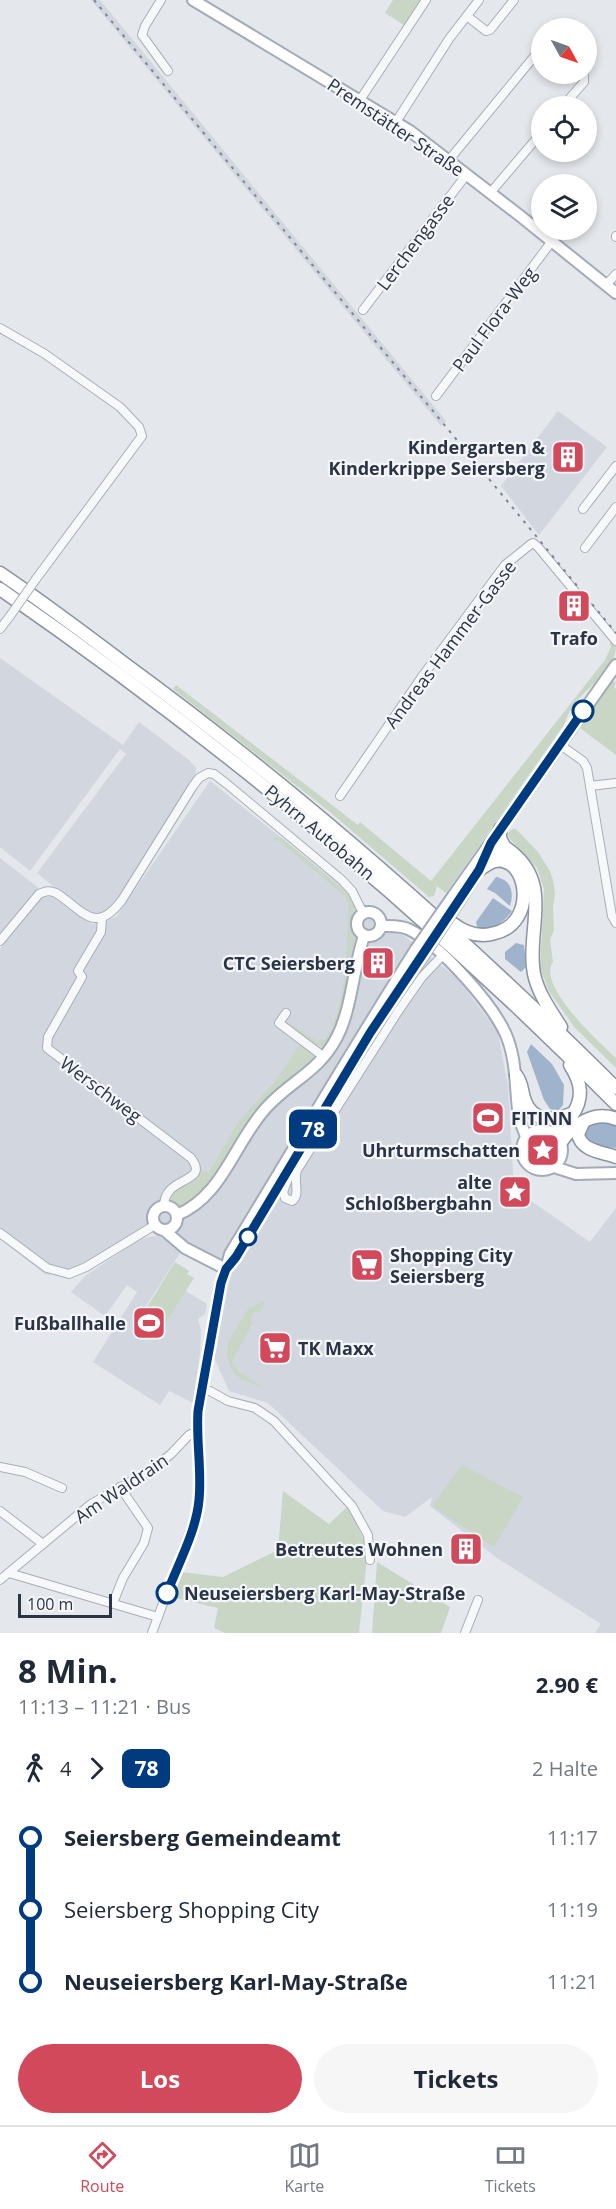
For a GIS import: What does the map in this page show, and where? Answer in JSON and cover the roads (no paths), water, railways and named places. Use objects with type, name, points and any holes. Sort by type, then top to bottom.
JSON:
[{"type":"highway","name":"Pyhrn Autobahn","points":[[0,573],[118,658],[302,801],[428,909],[616,1088]]},
{"type":"highway","name":"Pyhrn Autobahn","points":[[0,590],[150,696],[295,810],[470,961],[616,1104]]},
{"type":"highway","points":[[500,829],[500,838],[504,846],[526,867],[534,883],[537,906],[532,958],[534,975],[539,990],[569,1041]]},
{"type":"highway","points":[[428,909],[439,912],[459,928],[482,936],[501,932],[514,922],[520,915],[524,900],[521,879],[513,867],[494,853],[491,843],[504,846]]},
{"type":"highway","points":[[479,870],[495,861],[506,862]]},
{"type":"highway","points":[[556,1044],[578,1076],[582,1094],[578,1107],[578,1134],[582,1144],[616,1157]]},
{"type":"highway","points":[[516,1075],[521,1082],[524,1101],[532,1113],[554,1120],[603,1116],[616,1119]]},
{"type":"highway","points":[[557,1138],[564,1126],[579,1117]]},
{"type":"main road","name":"Premstätter Straße","points":[[193,0],[396,122],[491,192],[616,293]]},
{"type":"main road","points":[[456,898],[479,870],[491,843],[559,744],[613,675],[616,664]]},
{"type":"main road","points":[[226,1269],[230,1254],[347,1058],[456,898],[482,853],[491,843]]},
{"type":"main road","points":[[363,913],[375,914],[381,926],[375,935],[364,936],[356,925],[358,918],[363,913]]},
{"type":"main road","points":[[381,926],[408,929],[442,956],[489,1003],[499,1019],[509,1041],[516,1075],[520,1120],[526,1138],[522,1153],[529,1166],[541,1171],[554,1167],[576,1174],[616,1173]]},
{"type":"main road","points":[[167,1224],[207,1195],[266,1107],[308,1074],[324,1056],[344,1021],[356,960],[364,936]]},
{"type":"main road","points":[[226,1269],[236,1257],[420,952]]},
{"type":"main road","points":[[519,1104],[532,1127],[557,1138],[562,1156],[571,1166],[584,1173]]},
{"type":"main road","points":[[526,1138],[538,1131]]},
{"type":"main road","points":[[554,1167],[562,1156]]},
{"type":"main road","points":[[167,1224],[172,1208],[164,1206],[154,1211],[152,1218],[167,1224],[185,1248],[226,1269]]},
{"type":"street","points":[[161,0],[142,35],[168,71]]},
{"type":"street","points":[[360,100],[426,0]]},
{"type":"street","points":[[396,122],[449,39],[480,0]]},
{"type":"street","points":[[467,16],[486,31],[490,30],[514,0]]},
{"type":"street","points":[[449,160],[531,60]]},
{"type":"street","points":[[572,96],[582,84]]},
{"type":"street","points":[[491,192],[531,145]]},
{"type":"street","name":"Lerchengasse","points":[[363,310],[467,174]]},
{"type":"street","name":"Paul Flora-Weg","points":[[436,396],[552,241]]},
{"type":"street","points":[[606,285],[616,273]]},
{"type":"street","points":[[0,328],[45,354],[120,406],[139,427],[142,436],[0,629]]},
{"type":"street","points":[[583,509],[616,466]]},
{"type":"street","points":[[585,548],[616,507]]},
{"type":"street","name":"Andreas Hammer-Gasse","points":[[340,796],[421,678],[505,565],[531,544],[538,547],[616,642]]},
{"type":"street","points":[[559,744],[583,761],[587,768],[612,916],[616,923]]},
{"type":"street","name":"Werschweg","points":[[164,1206],[167,1191],[190,1178],[195,1171],[195,1163],[47,1048],[48,1037],[82,977],[78,971],[101,932],[102,918],[111,913],[122,900],[193,786],[199,778],[208,773],[214,774],[227,784],[342,880],[352,891],[363,913]]},
{"type":"street","points":[[590,786],[616,783]]},
{"type":"street","points":[[0,941],[39,894],[50,890],[85,916],[94,919],[102,918]]},
{"type":"street","points":[[296,1157],[283,1192],[285,1198],[292,1202],[298,1194],[295,1178],[297,1170],[399,1010],[422,977],[442,956]]},
{"type":"street","points":[[286,1013],[279,1023],[324,1056]]},
{"type":"street","points":[[0,1233],[47,1268],[69,1274],[167,1224]]},
{"type":"street","points":[[152,1633],[197,1512],[199,1474],[197,1431],[221,1283],[226,1269]]},
{"type":"street","points":[[205,1377],[218,1396]]},
{"type":"street","points":[[202,1390],[210,1391],[228,1401],[255,1408],[264,1413],[308,1457],[352,1506],[363,1524],[368,1535],[370,1560]]},
{"type":"street","name":"Am Waldrain","points":[[0,1580],[91,1504],[157,1465],[189,1435],[197,1431]]},
{"type":"street","points":[[0,1467],[25,1472],[62,1488]]},
{"type":"street","points":[[113,1603],[123,1578],[144,1543],[148,1528],[120,1487]]},
{"type":"street","points":[[0,1511],[44,1544]]},
{"type":"street","points":[[9,1573],[158,1617]]},
{"type":"street","points":[[465,1633],[478,1600]]},
{"type":"water","points":[[496,877],[506,881],[511,888],[510,906],[487,889]]},
{"type":"water","points":[[493,898],[512,911],[497,925],[489,929],[478,930],[476,922]]},
{"type":"water","points":[[516,943],[524,945],[526,967],[521,972],[505,959],[505,952]]},
{"type":"water","points":[[531,1044],[552,1064],[564,1085],[563,1105],[558,1111],[550,1109],[544,1100],[527,1052]]},
{"type":"water","points":[[605,1121],[616,1124],[616,1148],[602,1147],[585,1139],[584,1133],[588,1126]]},
{"type":"railway","points":[[94,0],[616,633]]},
{"type":"place","name":"Kindergarten & Kinderkrippe Seiersberg","points":[[568,457]]},
{"type":"place","name":"Trafo","points":[[574,606]]},
{"type":"place","name":"CTC Seiersberg","points":[[378,963]]},
{"type":"place","name":"FITINN","points":[[488,1118]]},
{"type":"place","name":"Uhrturmschatten","points":[[543,1150]]},
{"type":"place","name":"alte Schloßbergbahn","points":[[515,1192]]},
{"type":"place","name":"Shopping City Seiersberg","points":[[367,1265]]},
{"type":"place","name":"Fußballhalle","points":[[149,1323]]},
{"type":"place","name":"TK Maxx","points":[[275,1348]]},
{"type":"place","name":"Betreutes Wohnen","points":[[466,1549]]},
{"type":"place","name":"Neuseiersberg Karl-May-Straße","points":[[167,1593]]}]
